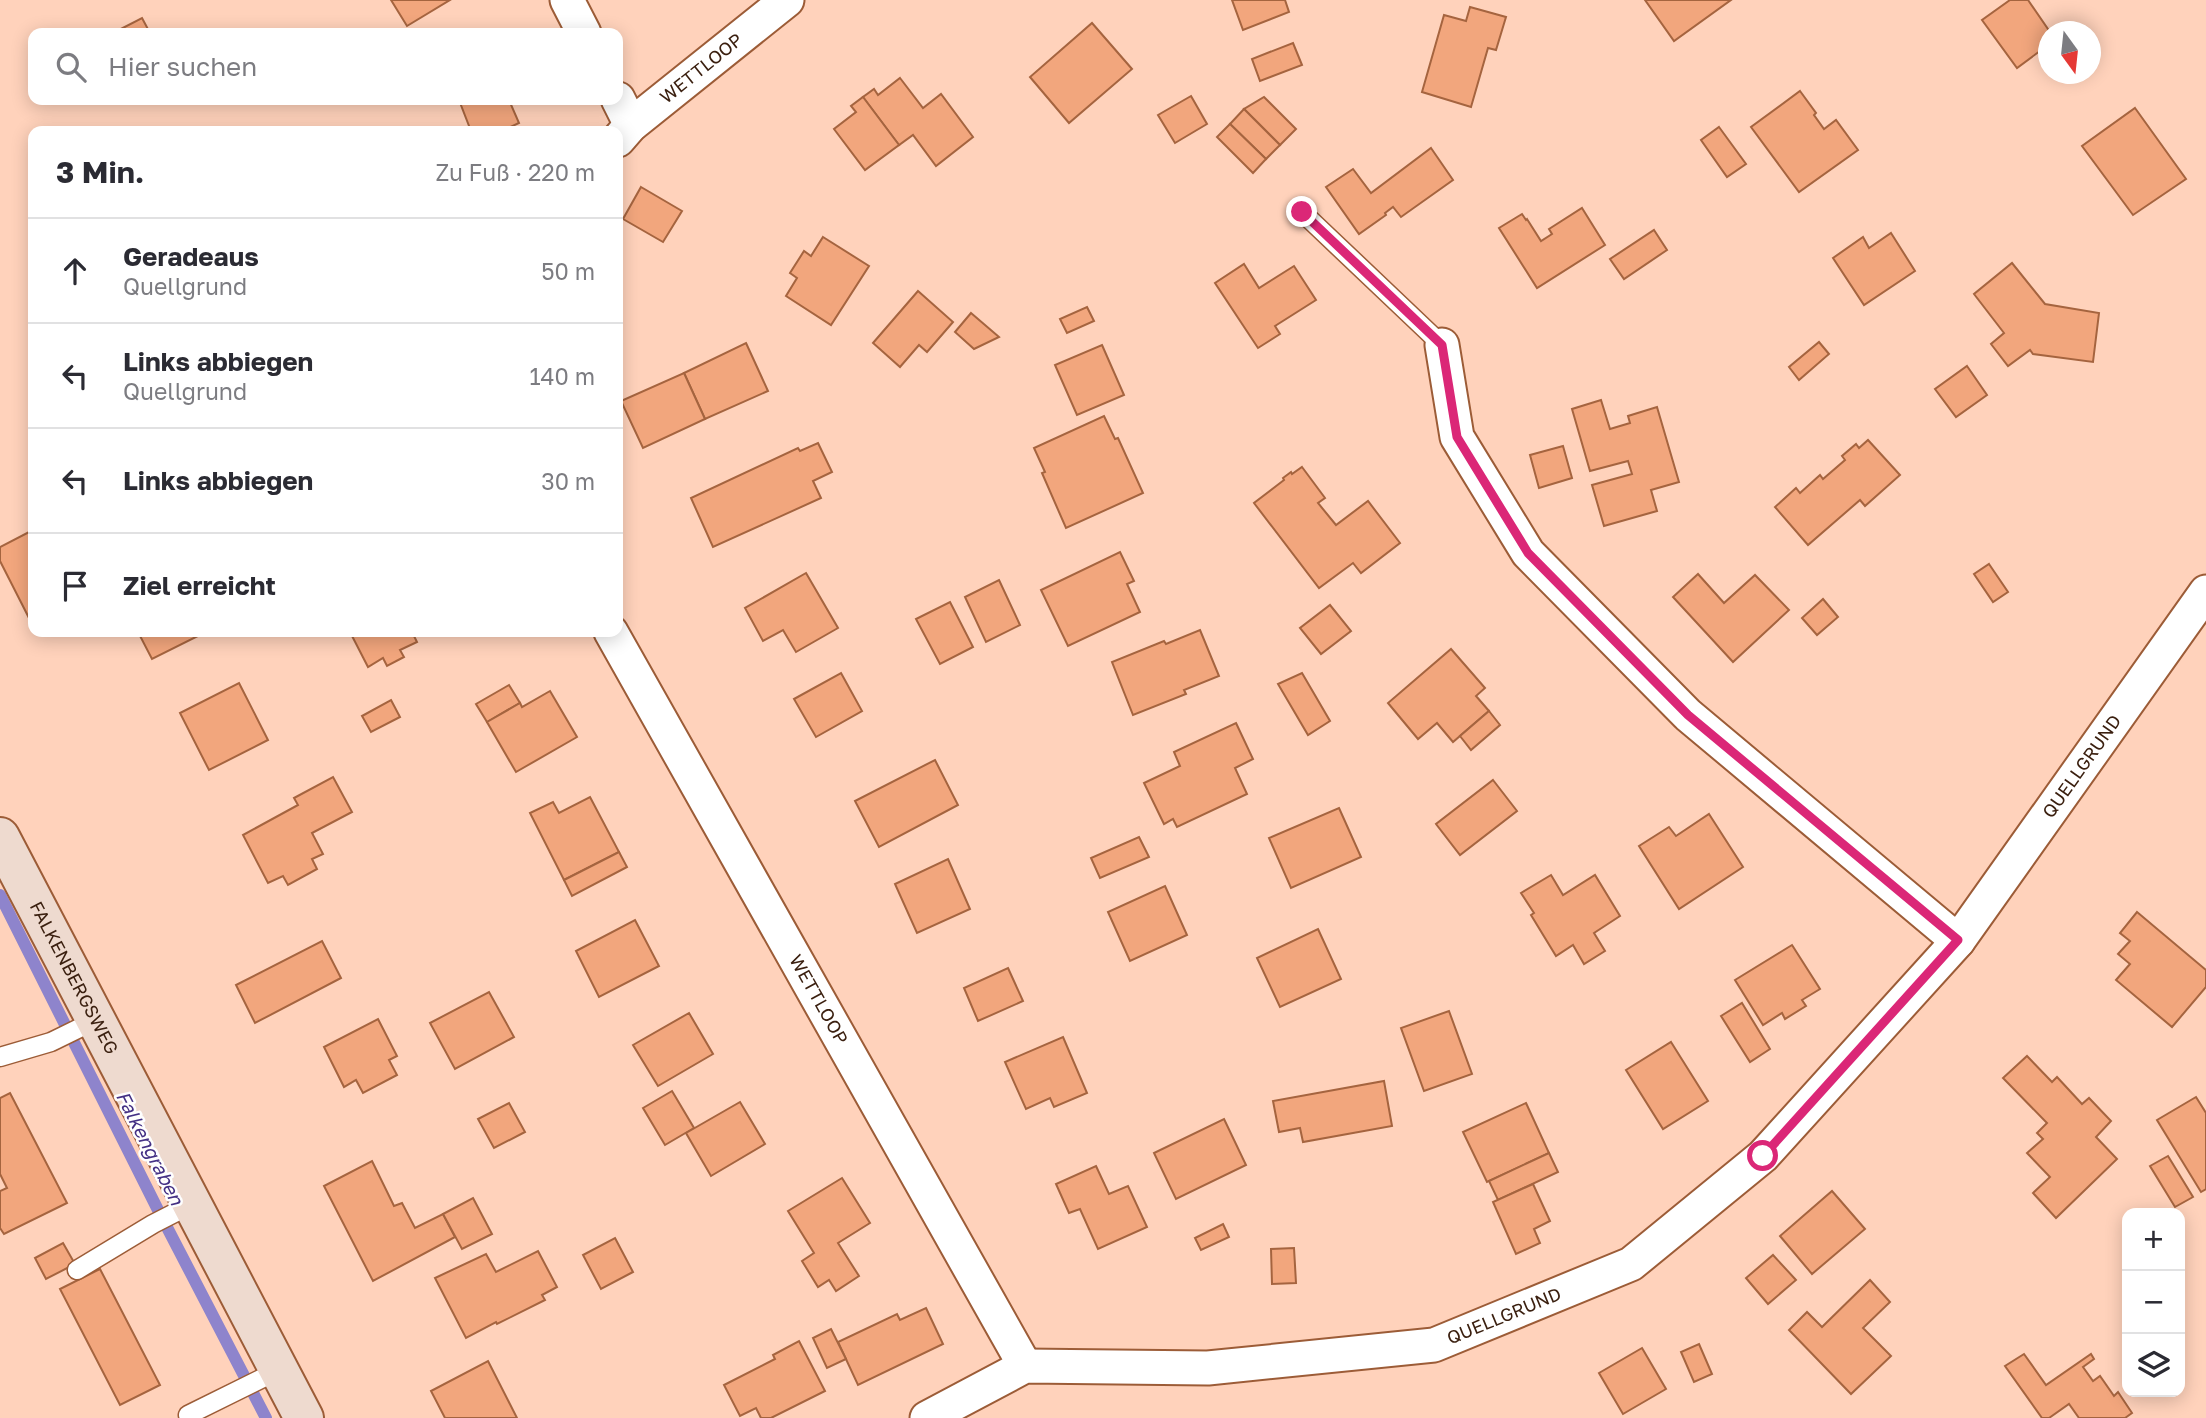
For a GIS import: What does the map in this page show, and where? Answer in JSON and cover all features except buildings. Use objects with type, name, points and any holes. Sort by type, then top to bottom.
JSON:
[{"type":"street","points":[[567,0],[581,28]]},
{"type":"street","name":"WETTLOOP","points":[[622,121],[787,0]]},
{"type":"street","points":[[1442,345],[1457,437],[1528,553],[1688,715],[1958,940]]},
{"type":"street","name":"QUELLGRUND","points":[[927,1418],[1025,1366],[1208,1368],[1434,1345],[1631,1264],[1763,1156],[1958,940],[2206,592]]},
{"type":"street","name":"WETTLOOP","points":[[614,637],[1025,1366]]},
{"type":"street","name":"FALKENBERGSWEG","points":[[0,837],[88,1023],[270,1375],[304,1418]]},
{"type":"lane","points":[[1302,212],[1442,345]]},
{"type":"lane","points":[[0,1056],[60,1038],[88,1023]]},
{"type":"lane","points":[[77,1270],[183,1208]]},
{"type":"lane","points":[[188,1415],[270,1375]]},
{"type":"waterway","name":"Falkengraben","points":[[0,895],[266,1418]]},
{"type":"route","points":[[1302,212],[1442,345],[1457,437],[1528,553],[1688,715],[1958,940],[1763,1156]]}]
